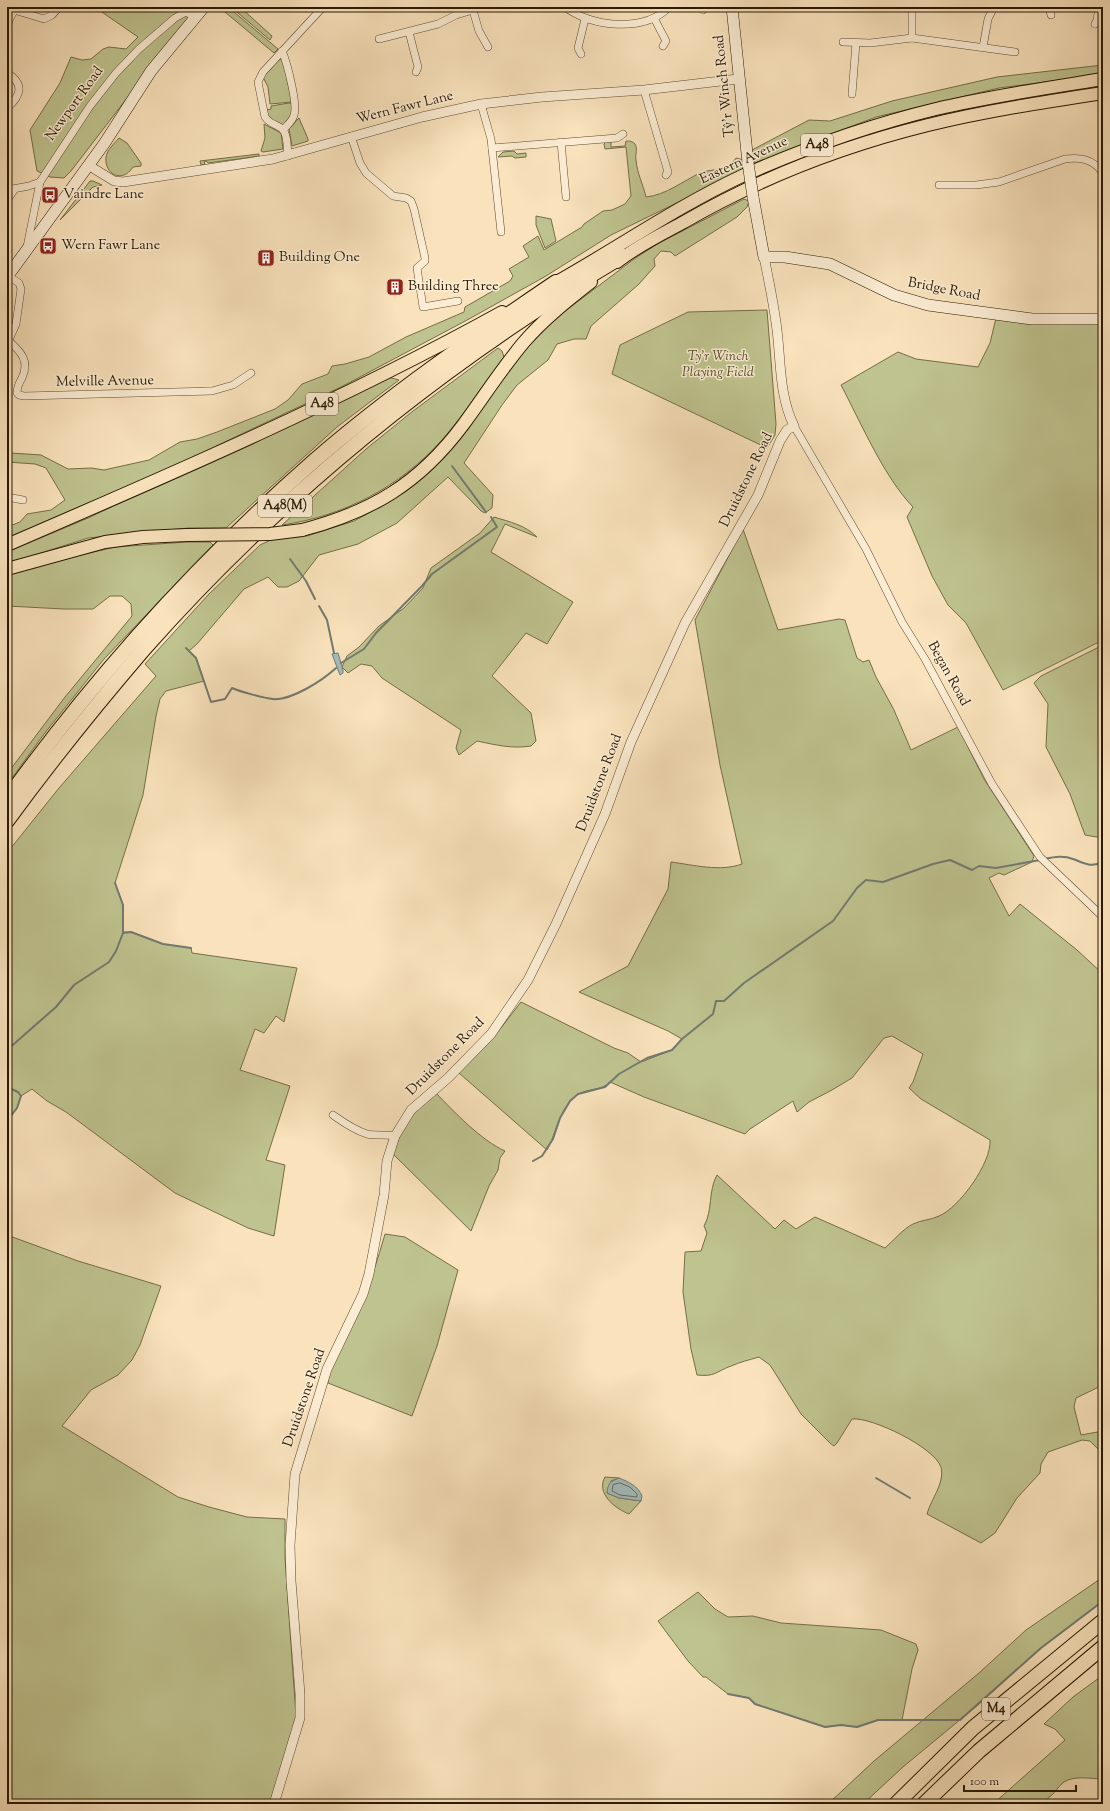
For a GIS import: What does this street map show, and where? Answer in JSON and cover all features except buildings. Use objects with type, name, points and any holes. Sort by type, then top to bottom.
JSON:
[{"type":"highway","name":"Eastern Avenue","points":[[556,282],[690,203],[742,176],[820,144],[876,125],[936,109],[1103,79]]},
{"type":"highway","name":"Eastern Avenue","points":[[623,256],[736,195],[802,165],[857,146],[928,125],[960,118],[1103,93]]},
{"type":"highway","name":"A48","points":[[7,569],[83,547],[111,541],[143,537],[187,535],[264,535],[302,530],[330,523],[363,509],[388,496],[417,475],[450,442],[510,360],[535,330],[623,256]]},
{"type":"highway","name":"A48(M)","points":[[7,821],[66,743],[145,648],[213,576],[290,502],[372,431],[440,378],[521,321],[623,256]]},
{"type":"highway","name":"A48","points":[[7,545],[315,408],[463,334],[556,282]]},
{"type":"highway","name":"A48(M)","points":[[7,799],[76,709],[139,636],[197,574],[315,461],[402,391],[484,330],[556,282]]},
{"type":"highway","name":"M4","points":[[896,1804],[973,1728],[1103,1621]]},
{"type":"highway","name":"M4","points":[[924,1804],[979,1751],[1103,1647]]},
{"type":"main road","name":"Newport Road","points":[[7,276],[104,144],[152,71],[204,7]]},
{"type":"main road","name":"Tŷ'r Winch Road","points":[[732,7],[738,79],[748,163],[764,257]]},
{"type":"main road","name":"Bridge Road","points":[[764,257],[781,257],[830,264],[894,295],[928,304],[1032,319],[1103,319]]},
{"type":"street","points":[[7,24],[15,8],[44,19],[52,15],[59,7]]},
{"type":"street","points":[[283,130],[268,122],[265,117],[258,82],[263,72],[323,7]]},
{"type":"street","points":[[565,7],[577,16],[585,18],[606,22],[636,24],[654,18],[669,7]]},
{"type":"street","points":[[912,7],[912,38]]},
{"type":"street","points":[[983,47],[988,19],[994,7]]},
{"type":"street","points":[[1049,7],[1051,15]]},
{"type":"street","points":[[1094,24],[1097,20],[1099,7]]},
{"type":"street","points":[[380,39],[438,24],[456,14],[472,8],[479,32],[488,47]]},
{"type":"street","name":"Newport Road","points":[[26,250],[40,182],[90,106],[116,73],[139,49],[181,14],[189,13],[196,18]]},
{"type":"street","points":[[581,54],[578,48],[585,18]]},
{"type":"street","points":[[654,18],[666,42],[663,46]]},
{"type":"street","points":[[409,32],[418,68],[416,72]]},
{"type":"street","points":[[843,42],[882,42],[912,38],[1015,52]]},
{"type":"street","points":[[852,94],[856,43]]},
{"type":"street","points":[[282,51],[287,64],[295,112],[292,121],[283,130]]},
{"type":"street","points":[[7,73],[17,81],[19,88],[16,98],[7,108]]},
{"type":"street","name":"Wern Fawr Lane","points":[[88,165],[118,182],[288,156],[351,136],[422,117],[481,104],[542,97],[644,90],[738,79]]},
{"type":"street","points":[[644,90],[668,172],[666,175]]},
{"type":"street","points":[[481,104],[492,148],[501,232]]},
{"type":"street","points":[[283,130],[288,156]]},
{"type":"street","points":[[492,148],[617,138],[623,134]]},
{"type":"street","points":[[351,136],[360,163],[366,173],[394,196],[406,198],[413,205],[425,258],[425,261],[417,268],[423,306],[458,301]]},
{"type":"street","points":[[561,142],[566,197]]},
{"type":"street","points":[[939,185],[976,185],[993,183],[1008,180],[1055,162],[1075,158],[1092,161],[1103,173]]},
{"type":"street","points":[[7,200],[11,190],[40,182]]},
{"type":"street","name":"Druidstone Road","points":[[274,1804],[300,1718],[300,1694],[291,1581],[290,1545],[295,1474],[327,1369],[363,1294],[370,1274],[384,1195],[387,1161],[396,1136],[411,1110],[448,1078],[491,1034],[528,980],[556,924],[605,814],[631,742],[685,623],[758,495],[780,441],[787,430],[794,426],[787,408],[782,385],[777,330],[764,257]]},
{"type":"street","points":[[7,276],[19,283],[21,289],[16,324],[8,342]]},
{"type":"street","name":"Melville Avenue","points":[[8,342],[18,349],[25,360],[24,372],[17,388],[17,393],[19,396],[212,391],[233,385],[251,373]]},
{"type":"street","name":"Began Road","points":[[794,426],[866,549],[902,622],[933,672],[992,784],[1040,857],[1103,917]]},
{"type":"street","points":[[7,497],[23,500]]},
{"type":"street","points":[[333,1115],[351,1127],[368,1134],[385,1134],[396,1136]]},
{"type":"green space","points":[[103,7],[197,7],[71,171],[64,178],[50,177],[37,171],[30,130],[60,83],[71,57],[82,60],[91,59],[103,49],[109,47],[126,49],[138,37],[99,10]]},
{"type":"green space","points":[[219,7],[228,7],[278,49],[274,53]]},
{"type":"green space","points":[[231,7],[240,7],[272,36],[270,40]]},
{"type":"green space","points":[[278,60],[283,60],[292,102],[270,104],[268,87],[263,77]]},
{"type":"green space","points":[[1103,65],[1103,73],[999,88],[876,117],[755,163],[752,150],[809,120],[830,121],[892,101],[997,77]]},
{"type":"green space","points":[[291,103],[294,109],[288,122],[282,125],[268,119],[266,110],[271,109],[271,106]]},
{"type":"green space","points":[[299,118],[308,141],[292,146],[289,129]]},
{"type":"green space","points":[[264,124],[281,133],[283,149],[261,151],[265,138]]},
{"type":"green space","points":[[119,138],[127,143],[141,163],[141,166],[133,167],[129,172],[119,176],[115,175],[108,168],[106,157],[109,149]]},
{"type":"green space","points":[[626,141],[632,142],[636,146],[637,165],[646,197],[667,191],[705,171],[724,168],[736,158],[744,160],[745,167],[736,174],[611,235],[546,276],[343,386],[174,466],[7,538],[7,527],[20,522],[27,514],[51,510],[65,500],[46,468],[35,464],[7,462],[7,457],[11,453],[41,455],[68,469],[91,468],[104,470],[149,460],[180,442],[197,439],[275,409],[288,400],[302,384],[328,374],[332,366],[369,357],[406,337],[464,312],[465,307],[510,281],[513,276],[509,269],[529,257],[523,246],[538,236],[544,250],[582,227],[603,211],[612,210],[625,204],[631,196],[626,147],[605,149],[604,144],[606,142],[611,142],[611,147],[625,146]]},
{"type":"green space","points":[[514,151],[517,154],[526,153],[526,157],[498,157],[503,152]]},
{"type":"green space","points":[[259,154],[259,156],[208,163],[206,161],[204,162],[205,164],[201,165],[200,161]]},
{"type":"green space","points":[[90,181],[102,185],[93,187],[60,220]]},
{"type":"green space","points":[[744,199],[749,201],[747,207],[737,217],[675,256],[671,252],[661,251],[654,259],[655,266],[639,284],[591,326],[586,339],[574,339],[557,344],[548,360],[517,385],[464,463],[493,495],[492,508],[485,513],[481,511],[448,477],[397,523],[358,544],[319,555],[299,581],[287,587],[278,587],[268,577],[244,589],[197,644],[189,651],[196,658],[204,681],[166,691],[160,699],[143,795],[115,883],[123,905],[123,932],[131,932],[163,944],[191,948],[192,953],[297,968],[284,1022],[276,1016],[264,1033],[255,1029],[240,1070],[290,1086],[266,1160],[285,1165],[274,1236],[248,1228],[175,1193],[66,1112],[47,1101],[32,1089],[21,1096],[17,1108],[7,1121],[7,853],[59,788],[156,676],[145,664],[209,594],[260,545],[273,539],[307,536],[354,521],[391,501],[427,474],[453,446],[532,341],[560,315],[634,259],[659,243]]},
{"type":"green space","points":[[536,216],[551,219],[556,241],[545,248],[536,225]]},
{"type":"green space","name":"Ty'r Winch Playing Field","points":[[767,310],[776,424],[775,435],[767,448],[612,374],[620,345],[688,312]]},
{"type":"green space","points":[[996,318],[1055,324],[1103,322],[1103,640],[1003,690],[966,623],[948,605],[932,576],[907,517],[913,507],[892,481],[841,385],[898,352],[916,359],[978,367],[990,343]]},
{"type":"green space","points":[[498,348],[502,351],[504,357],[489,378],[442,440],[426,457],[408,472],[370,497],[349,507],[305,521],[282,525],[366,449],[413,411]]},
{"type":"green space","points":[[388,377],[399,380],[337,427],[226,528],[188,528],[88,538],[7,564],[7,552],[88,518]]},
{"type":"green space","points":[[494,517],[522,527],[537,537],[505,524],[491,552],[573,602],[547,644],[526,633],[492,676],[531,713],[536,741],[531,746],[517,747],[477,741],[459,755],[456,748],[461,730],[382,678],[372,666],[361,664],[348,673],[342,667],[347,656],[359,647],[379,626],[404,608],[423,588],[431,568],[480,533]]},
{"type":"green space","points":[[743,529],[778,630],[839,619],[845,620],[857,658],[863,662],[869,660],[876,677],[894,710],[911,750],[958,727],[984,779],[1034,856],[1032,862],[1004,875],[999,873],[989,878],[1009,916],[1020,904],[1077,950],[1103,974],[1103,1385],[1076,1398],[1074,1407],[1081,1435],[1103,1431],[1103,1457],[1100,1451],[1090,1441],[1082,1440],[1048,1452],[1041,1464],[1040,1473],[1017,1498],[995,1533],[981,1543],[927,1514],[941,1479],[941,1467],[936,1459],[915,1442],[887,1428],[873,1423],[852,1419],[834,1446],[801,1414],[770,1365],[759,1357],[738,1363],[711,1375],[697,1375],[691,1349],[683,1292],[685,1252],[701,1251],[707,1233],[704,1226],[709,1214],[712,1187],[717,1175],[775,1229],[784,1220],[796,1229],[815,1217],[885,1248],[909,1226],[939,1216],[956,1204],[980,1172],[986,1160],[990,1140],[921,1099],[909,1088],[913,1082],[923,1054],[892,1036],[884,1038],[852,1078],[809,1102],[797,1112],[793,1101],[750,1129],[745,1134],[644,1097],[610,1082],[603,1087],[583,1092],[573,1098],[563,1111],[547,1150],[459,1073],[497,1033],[521,1002],[614,1048],[628,1053],[641,1062],[672,1050],[682,1039],[668,1031],[579,992],[628,966],[668,889],[671,862],[716,868],[742,864],[720,765],[695,620]]},
{"type":"green space","points":[[187,542],[210,542],[213,545],[104,659],[44,734],[7,785],[7,774],[65,697],[132,616],[131,604],[122,596],[110,596],[93,609],[7,606],[7,575],[55,561],[115,547]]},
{"type":"green space","points":[[1103,645],[1103,838],[1085,835],[1070,794],[1046,747],[1048,704],[1034,683],[1041,676]]},
{"type":"green space","points":[[436,1093],[459,1117],[478,1133],[505,1151],[500,1158],[498,1170],[489,1186],[471,1231],[393,1154],[404,1127],[414,1113]]},
{"type":"green space","points":[[385,1234],[405,1237],[458,1270],[437,1346],[412,1416],[328,1383],[332,1364],[360,1307],[377,1262]]},
{"type":"green space","points":[[7,1235],[78,1261],[161,1286],[140,1345],[132,1360],[118,1375],[91,1390],[62,1426],[178,1497],[247,1517],[285,1519],[285,1558],[296,1717],[270,1804],[7,1804]]},
{"type":"green space","points":[[605,1477],[619,1478],[611,1481],[607,1493],[619,1498],[641,1501],[629,1514],[612,1504],[608,1499],[603,1489]]},
{"type":"green space","points":[[1103,1577],[1103,1601],[1041,1648],[979,1704],[903,1767],[863,1804],[828,1804],[874,1761],[979,1673],[1026,1630]]},
{"type":"green space","points":[[698,1592],[715,1609],[728,1617],[753,1616],[781,1623],[881,1630],[916,1644],[918,1650],[912,1669],[902,1720],[878,1720],[857,1727],[841,1725],[825,1727],[755,1704],[749,1698],[728,1694],[706,1677],[703,1677],[688,1661],[658,1621]]},
{"type":"green space","points":[[1103,1675],[1103,1779],[1078,1778],[1068,1780],[1048,1798],[1046,1804],[993,1804],[1065,1740],[1055,1729],[1044,1724],[1073,1697]]},
{"type":"water","points":[[338,653],[343,670],[343,673],[340,675],[332,654]]},
{"type":"water","points":[[619,1478],[636,1487],[642,1496],[641,1501],[619,1498],[607,1493],[610,1483]]},
{"type":"waterway","points":[[452,466],[486,512]]},
{"type":"waterway","points":[[341,663],[364,649],[376,633],[432,574],[497,527],[491,517]]},
{"type":"waterway","points":[[290,559],[306,581],[315,599]]},
{"type":"waterway","points":[[319,606],[327,620],[334,653]]},
{"type":"waterway","points":[[186,648],[196,658],[211,702],[225,699],[232,688],[273,699],[289,697],[315,684],[336,668]]},
{"type":"waterway","points":[[1044,859],[1066,857],[1091,865],[1103,862]]},
{"type":"waterway","points":[[533,1161],[542,1156],[553,1139],[560,1118],[570,1101],[578,1094],[605,1087],[619,1074],[647,1058],[672,1050],[682,1039],[713,1014],[716,1001],[724,1001],[744,983],[833,921],[857,888],[866,880],[883,882],[933,864],[950,860],[972,870],[979,866],[996,868],[1040,860]]},
{"type":"waterway","points":[[7,1050],[56,1007],[74,985],[109,962],[116,951],[123,933],[123,905],[115,883]]},
{"type":"waterway","points":[[123,933],[131,932],[163,944],[191,948]]},
{"type":"waterway","points":[[7,1087],[18,1092],[21,1096],[17,1108],[7,1121]]},
{"type":"waterway","points":[[876,1478],[910,1498]]},
{"type":"waterway","points":[[728,1694],[749,1698],[755,1704],[825,1727],[841,1725],[857,1727],[878,1720],[960,1720],[1041,1648],[1103,1601]]},
{"type":"place","name":"Vaindre Lane","points":[[50,195]]},
{"type":"place","name":"Wern Fawr Lane","points":[[48,246]]},
{"type":"place","name":"Building One","points":[[266,258]]},
{"type":"place","name":"Building Three","points":[[395,287]]}]
